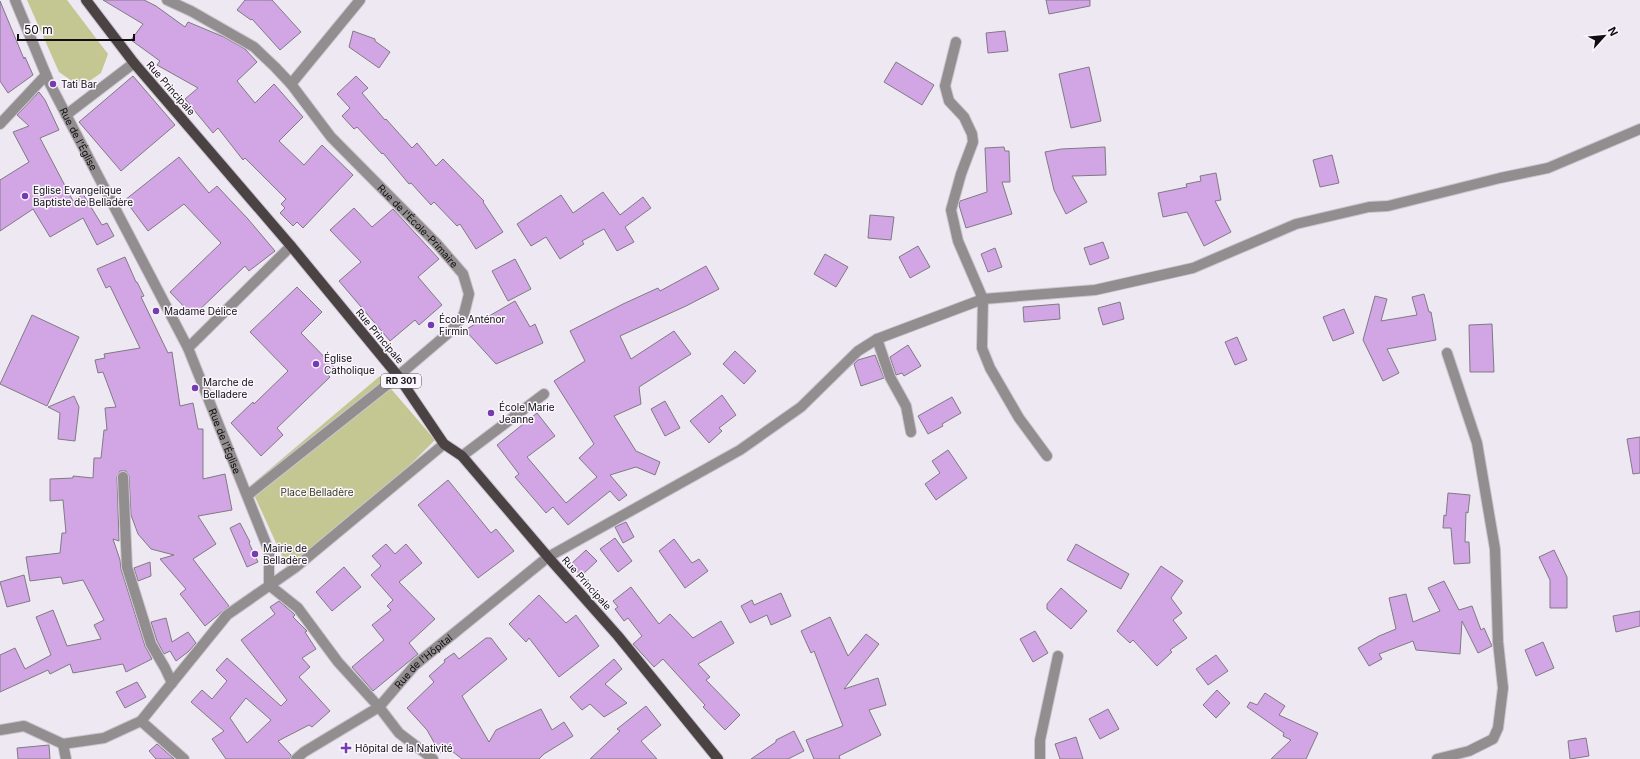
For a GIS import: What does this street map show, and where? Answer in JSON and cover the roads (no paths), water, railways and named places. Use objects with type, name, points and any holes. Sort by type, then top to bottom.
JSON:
[{"type":"main road","name":"Rue Principale","points":[[86,0],[134,63],[291,246],[398,376],[444,444],[462,456],[618,636],[718,759]]},
{"type":"street","name":"Rue de l'Église","points":[[15,0],[46,75],[188,348],[248,495],[269,552],[269,585]]},
{"type":"street","name":"Rue de l'École-Primaire","points":[[167,0],[191,11],[254,47],[291,84],[331,137],[437,244],[463,274],[469,294],[464,314],[452,330],[398,376],[248,495]]},
{"type":"street","points":[[291,84],[360,0]]},
{"type":"street","points":[[956,42],[945,86],[949,101],[964,117],[972,134],[973,142],[961,174],[951,210],[958,240],[983,299],[982,348],[990,368],[1019,418],[1048,456]]},
{"type":"street","points":[[66,115],[134,63]]},
{"type":"street","points":[[0,124],[46,75]]},
{"type":"street","name":"Rue de l'Hôpital","points":[[296,759],[304,752],[379,707],[414,665],[548,557],[740,450],[801,407],[858,351],[877,339],[983,299],[1096,290],[1193,268],[1296,224],[1369,207],[1388,206],[1500,178],[1548,168],[1640,129]]},
{"type":"street","points":[[188,348],[291,246]]},
{"type":"street","points":[[877,339],[890,377],[906,406],[911,432]]},
{"type":"street","points":[[1437,759],[1469,751],[1493,739],[1498,728],[1503,688],[1498,642],[1495,549],[1477,443],[1447,353]]},
{"type":"street","points":[[462,456],[544,394]]},
{"type":"street","points":[[0,730],[24,726],[63,744],[104,738],[141,721],[227,615],[296,568],[444,444]]},
{"type":"street","points":[[123,477],[127,567],[151,644],[172,683]]},
{"type":"street","points":[[269,585],[298,608],[338,662],[379,707],[399,733],[433,759]]},
{"type":"street","points":[[1040,759],[1040,740],[1058,656]]},
{"type":"street","points":[[141,721],[184,759]]},
{"type":"street","points":[[63,744],[66,759]]},
{"type":"place","name":"Tati Bar","points":[[53,84]]},
{"type":"place","name":"Eglise Evangelique Baptiste de Belladère","points":[[25,196]]},
{"type":"place","name":"Madame Délice","points":[[156,311]]},
{"type":"place","name":"École Anténor Firmin","points":[[431,325]]},
{"type":"place","name":"Église Catholique","points":[[316,364]]},
{"type":"place","name":"Marche de Belladere","points":[[195,388]]},
{"type":"place","name":"École Marie Jeanne","points":[[491,413]]},
{"type":"place","name":"Mairie de Belladère","points":[[255,554]]},
{"type":"place","name":"Hôpital de la Nativité","points":[[346,748]]},
{"type":"park label","name":"Place Belladère","points":[[317,492]]}]
